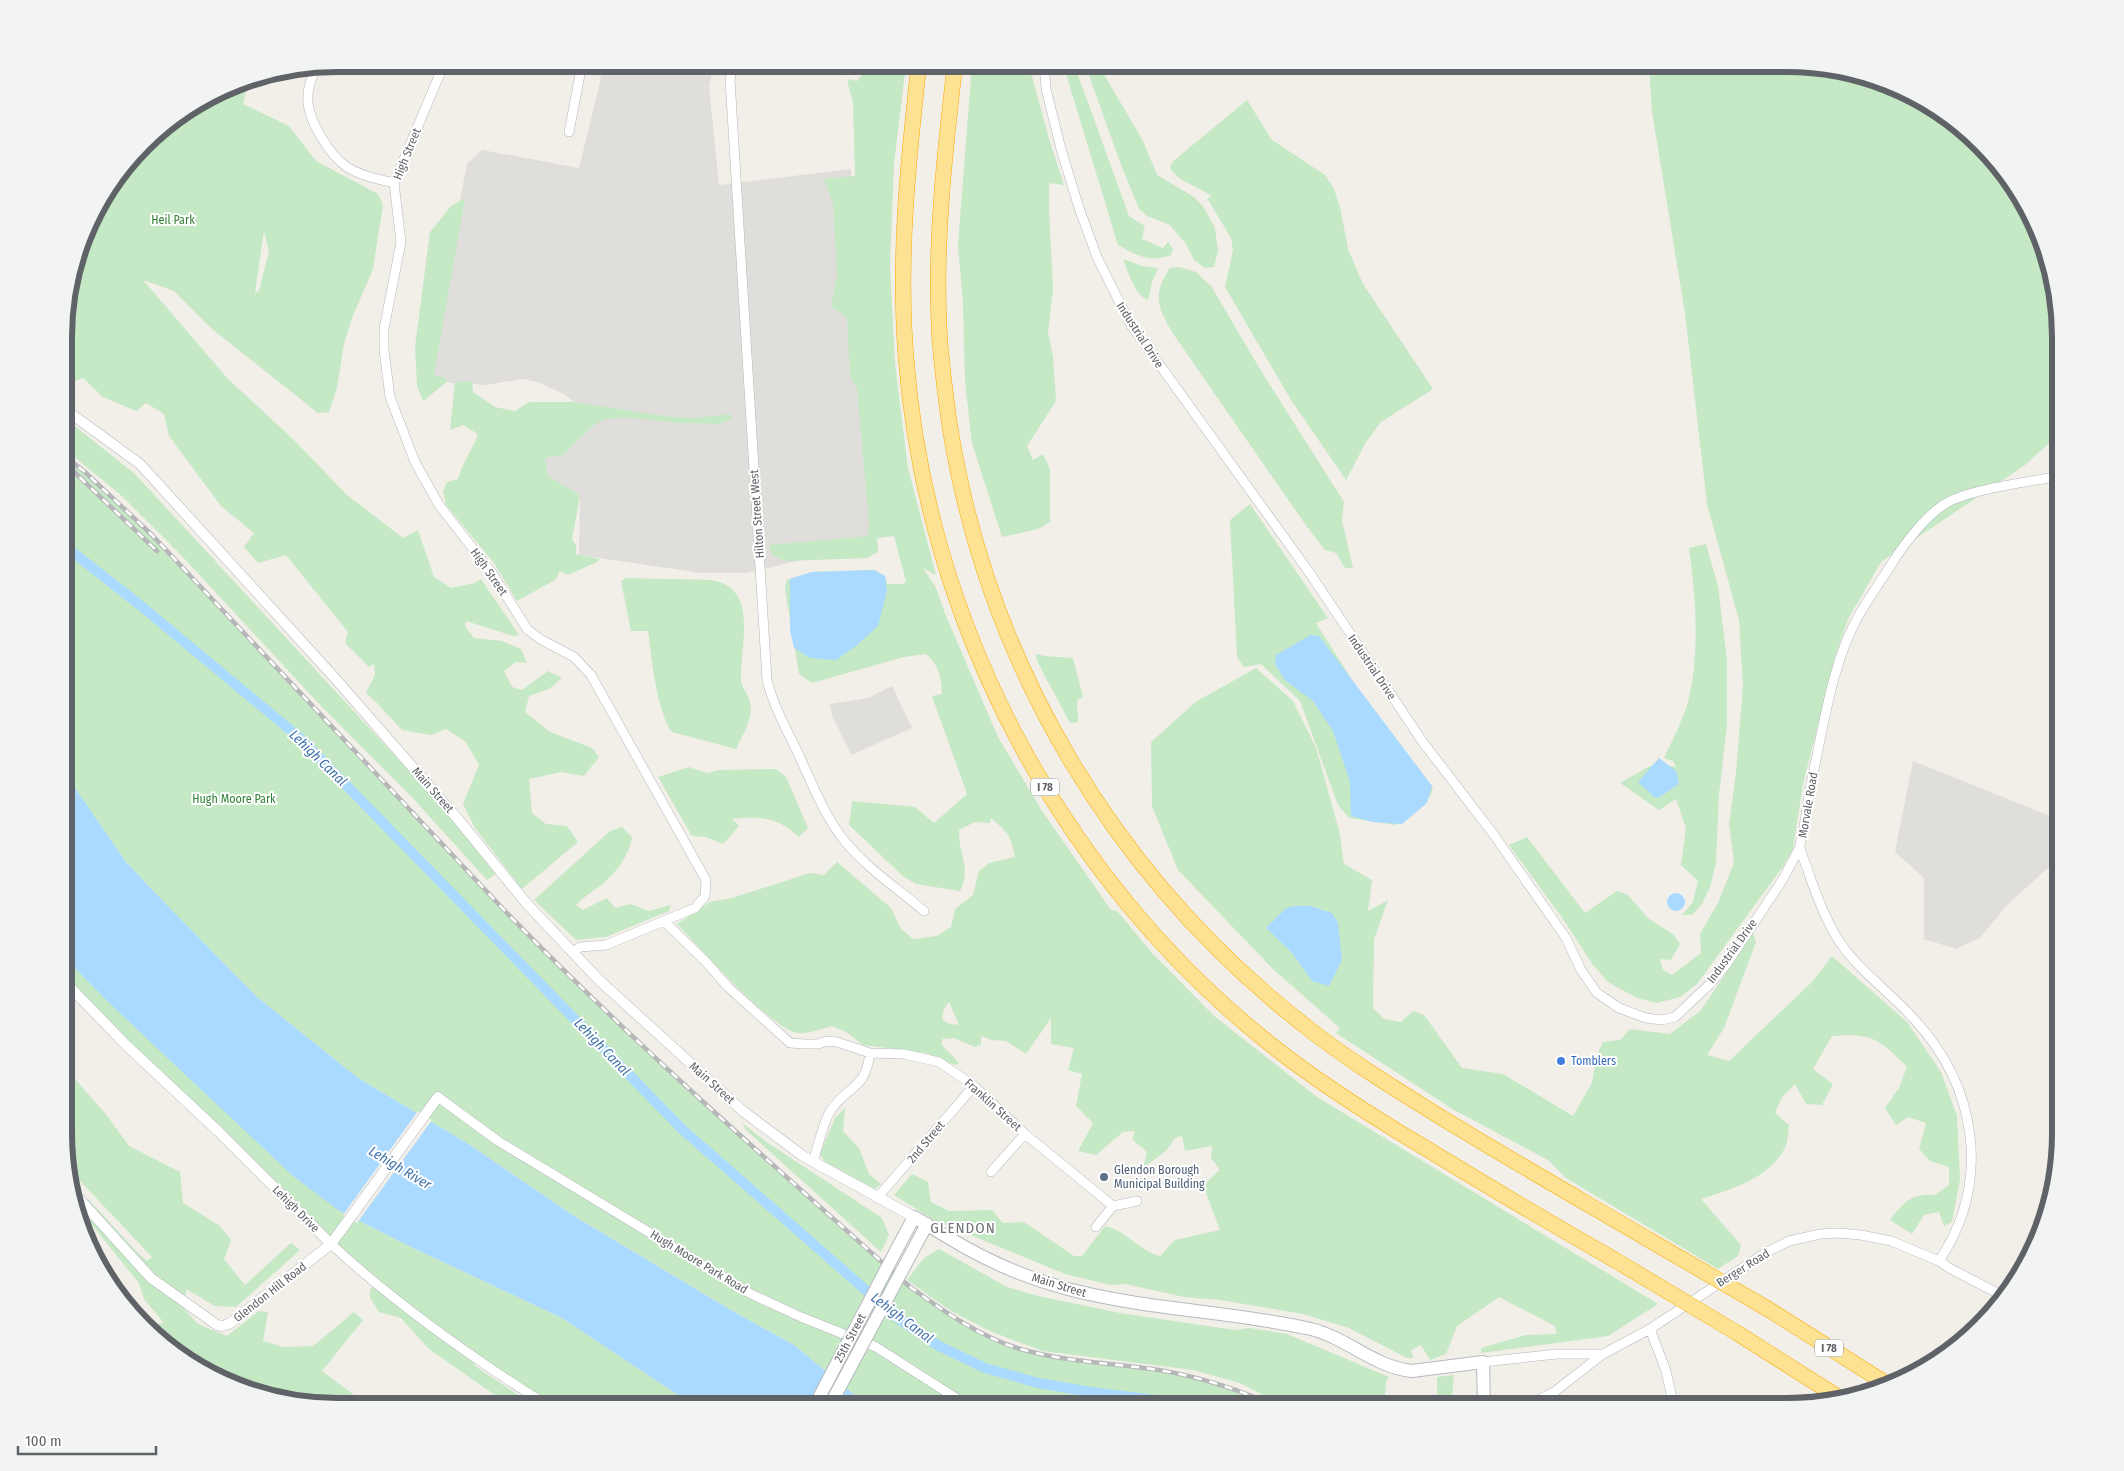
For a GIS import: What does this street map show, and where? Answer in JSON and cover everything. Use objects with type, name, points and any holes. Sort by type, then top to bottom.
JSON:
[{"type":"highway","name":"I 78","points":[[918,72],[908,156],[903,243],[906,356],[913,426],[927,498],[952,589],[989,681],[1034,769],[1068,824],[1123,898],[1180,961],[1256,1033],[1311,1074],[1380,1121],[1737,1333],[1833,1394]]},
{"type":"highway","name":"I 78","points":[[954,72],[944,163],[938,261],[939,326],[948,409],[962,490],[988,583],[1025,675],[1055,735],[1107,817],[1150,874],[1188,919],[1235,966],[1310,1030],[1383,1082],[1768,1309],[1881,1381]]},
{"type":"main road","name":"Main Street","points":[[914,1217],[947,1237],[1006,1267],[1067,1289],[1121,1301],[1275,1322],[1313,1330],[1330,1336],[1372,1359],[1401,1370],[1412,1371],[1483,1362]]},
{"type":"main road","name":"25th Street","points":[[819,1398],[914,1217]]},
{"type":"main road","name":"25th Street","points":[[834,1398],[927,1224]]},
{"type":"main road","points":[[1483,1362],[1484,1398]]},
{"type":"street","name":"High Street","points":[[441,72],[394,183],[401,242],[384,329],[384,350],[390,397],[404,437],[439,505],[492,573],[527,629],[540,639],[574,657],[591,675],[706,880],[707,888],[701,903],[695,908],[606,946],[580,947],[572,952]]},
{"type":"street","points":[[568,132],[580,72]]},
{"type":"street","name":"Hilton Street West","points":[[732,72],[730,80],[767,680],[785,726],[833,824],[844,841],[924,911]]},
{"type":"street","name":"Industrial Drive","points":[[1045,72],[1046,89],[1061,149],[1080,208],[1097,257],[1132,325],[1309,572],[1422,741],[1494,835],[1566,938],[1581,970],[1597,993],[1618,1008],[1646,1018],[1662,1020],[1675,1018],[1726,965],[1783,878],[1800,846]]},
{"type":"street","points":[[314,74],[308,89],[308,103],[315,125],[331,151],[346,166],[367,176],[394,183]]},
{"type":"street","name":"Main Street","points":[[72,414],[140,464],[340,684],[457,818],[527,904],[599,980],[744,1112],[813,1161],[914,1217]]},
{"type":"street","name":"Morvale Road","points":[[1939,1261],[1951,1242],[1964,1209],[1971,1180],[1972,1141],[1968,1117],[1959,1087],[1934,1042],[1909,1014],[1854,961],[1839,941],[1818,898],[1800,846],[1820,741],[1842,652],[1858,616],[1902,548],[1926,520],[1950,502],[1981,492],[2052,478]]},
{"type":"street","name":"Franklin Street","points":[[665,922],[706,962],[728,987],[790,1042],[804,1044],[837,1042],[870,1053],[904,1054],[939,1062],[974,1086],[1025,1134],[1113,1206]]},
{"type":"street","name":"Lehigh Drive","points":[[72,989],[127,1046],[219,1132],[330,1244],[421,1319],[469,1355],[536,1398]]},
{"type":"street","points":[[813,1161],[830,1111],[856,1088],[862,1080],[867,1069],[870,1053]]},
{"type":"street","name":"2nd Street","points":[[877,1198],[974,1086]]},
{"type":"street","name":"Glendon Hill Road","points":[[82,1202],[151,1278],[210,1321],[222,1326],[230,1324],[330,1244],[438,1098]]},
{"type":"street","name":"Hugh Moore Park Road","points":[[438,1098],[498,1141],[616,1210],[751,1294],[784,1310],[876,1347],[956,1398]]},
{"type":"street","points":[[991,1172],[1025,1134]]},
{"type":"street","points":[[1096,1227],[1113,1206],[1137,1201]]},
{"type":"street","name":"Berger Road","points":[[1483,1362],[1557,1354],[1603,1354],[1650,1329],[1745,1265],[1789,1241],[1838,1233],[1891,1241],[1939,1261],[1998,1294]]},
{"type":"street","points":[[1650,1329],[1666,1370],[1672,1398]]},
{"type":"street","points":[[1542,1398],[1554,1392],[1603,1354]]},
{"type":"street","points":[[1554,1392],[1554,1398]]},
{"type":"shaded area","points":[[601,72],[712,72],[709,86],[719,185],[851,169],[857,385],[878,530],[867,544],[746,573],[701,573],[579,555],[580,497],[545,477],[543,457],[584,409],[564,394],[537,382],[523,379],[486,385],[425,381],[467,164],[482,150],[579,168]]},
{"type":"shaded area","points":[[892,686],[912,728],[851,755],[832,715],[830,704],[868,698]]},
{"type":"shaded area","points":[[1913,761],[2052,817],[2052,864],[2006,906],[1980,938],[1956,949],[1924,939],[1924,878],[1895,852]]},
{"type":"green space","points":[[864,72],[905,72],[894,164],[890,266],[895,364],[908,468],[936,575],[923,568],[935,586],[998,737],[1042,811],[1111,910],[1117,911],[1152,953],[1214,1016],[1317,1097],[1658,1304],[1608,1336],[1481,1353],[1481,1348],[1526,1335],[1557,1334],[1555,1326],[1499,1297],[1457,1326],[1446,1354],[1430,1360],[1421,1345],[1411,1350],[1413,1358],[1407,1358],[1349,1328],[1303,1314],[1220,1300],[1184,1297],[1125,1284],[1111,1285],[1065,1274],[934,1220],[894,1195],[912,1174],[928,1182],[931,1202],[949,1211],[992,1210],[1003,1223],[1024,1222],[1074,1256],[1082,1256],[1105,1226],[1113,1228],[1146,1250],[1160,1256],[1175,1240],[1220,1230],[1203,1185],[1220,1170],[1211,1158],[1212,1146],[1185,1151],[1182,1136],[1175,1138],[1166,1151],[1143,1168],[1147,1152],[1132,1139],[1135,1131],[1123,1132],[1096,1155],[1078,1151],[1093,1123],[1076,1106],[1082,1074],[1068,1070],[1074,1048],[1051,1044],[1051,1018],[1026,1054],[1006,1041],[992,1040],[981,1036],[981,1045],[975,1047],[954,1038],[942,1039],[942,1045],[959,1063],[955,1065],[926,1053],[863,1045],[846,1032],[832,1026],[811,1032],[798,1033],[771,1018],[754,1003],[677,924],[710,902],[732,898],[810,873],[824,875],[837,862],[891,908],[901,929],[913,939],[937,936],[951,927],[955,909],[973,895],[979,871],[989,863],[1015,857],[1008,835],[991,818],[990,823],[975,822],[959,830],[960,847],[965,868],[960,891],[916,884],[904,877],[849,825],[852,801],[915,807],[934,823],[967,794],[932,696],[942,694],[939,672],[934,662],[926,654],[904,657],[812,683],[799,674],[785,589],[787,580],[812,572],[874,570],[885,576],[887,584],[903,584],[906,581],[894,536],[877,538],[878,552],[867,558],[785,561],[772,555],[769,545],[868,536],[869,524],[857,388],[850,377],[847,317],[831,307],[837,275],[833,204],[824,179],[855,176],[853,103],[847,79],[857,81]],"holes":[[[949,1002],[959,1025],[947,1023],[942,1019],[944,1009]]]},
{"type":"green space","points":[[971,72],[1027,72],[1032,76],[1064,185],[1049,183],[1053,289],[1048,333],[1053,356],[1056,401],[1027,446],[1033,460],[1043,454],[1050,469],[1050,522],[1038,529],[1002,537],[972,443],[965,382],[963,304],[958,245]]},
{"type":"green space","points":[[1065,72],[1077,72],[1129,216],[1145,226],[1142,239],[1163,248],[1168,242],[1173,249],[1171,255],[1150,258],[1118,245]]},
{"type":"green space","points":[[1088,72],[1103,72],[1143,141],[1157,175],[1194,197],[1203,206],[1215,228],[1218,251],[1214,267],[1205,268],[1194,260],[1186,244],[1170,225],[1147,216],[1139,209]]},
{"type":"green space","points":[[1650,72],[1786,72],[1821,75],[1872,87],[1919,108],[1948,127],[1974,150],[1997,176],[2016,205],[2031,236],[2042,269],[2049,303],[2052,338],[2052,440],[2025,465],[1881,562],[1848,619],[1835,657],[1803,784],[1793,849],[1784,865],[1697,984],[1680,997],[1657,1003],[1637,998],[1608,982],[1593,965],[1563,919],[1509,845],[1527,837],[1585,913],[1617,891],[1628,895],[1648,918],[1674,935],[1680,944],[1671,960],[1660,959],[1663,970],[1672,975],[1701,953],[1700,934],[1718,903],[1734,863],[1729,824],[1736,772],[1743,686],[1739,620],[1707,504],[1685,313],[1652,112]]},
{"type":"green space","name":"Heil Park","points":[[246,89],[243,104],[289,126],[316,161],[378,194],[383,205],[373,269],[352,318],[344,344],[337,388],[329,412],[318,413],[212,329],[174,291],[143,280],[228,379],[293,439],[347,495],[403,538],[418,530],[434,577],[451,588],[475,583],[481,579],[519,635],[513,636],[466,621],[465,626],[474,638],[502,641],[521,649],[527,663],[516,662],[504,671],[512,687],[522,690],[548,671],[562,678],[549,689],[529,696],[525,712],[550,732],[592,748],[599,757],[584,776],[561,772],[529,779],[532,813],[546,824],[567,826],[578,842],[522,889],[475,828],[463,804],[479,765],[465,741],[446,729],[431,735],[402,730],[366,693],[375,675],[374,664],[369,667],[345,643],[348,632],[286,555],[258,563],[244,547],[254,533],[221,506],[169,436],[164,414],[146,403],[136,411],[103,397],[83,378],[72,383],[73,320],[82,269],[93,236],[108,205],[127,176],[150,150],[190,117],[220,100]],"holes":[[[264,231],[269,251],[259,291],[255,293]]]},
{"type":"green space","points":[[1247,100],[1272,140],[1325,175],[1334,189],[1340,207],[1348,249],[1363,284],[1433,389],[1381,422],[1366,442],[1346,480],[1291,400],[1225,287],[1233,250],[1231,238],[1207,198],[1212,197],[1179,178],[1170,168],[1172,162]]},
{"type":"green space","points":[[465,199],[434,375],[444,377],[447,382],[423,401],[417,386],[415,347],[430,232],[451,206]]},
{"type":"green space","points":[[1123,259],[1142,266],[1158,268],[1152,282],[1148,300],[1139,294]]},
{"type":"green space","points":[[1179,267],[1196,272],[1211,286],[1263,374],[1344,502],[1342,521],[1353,568],[1345,568],[1336,553],[1325,550],[1305,524],[1170,329],[1160,304],[1160,288],[1170,268]]},
{"type":"green space","points":[[472,381],[473,392],[495,407],[515,411],[529,402],[572,402],[672,417],[696,418],[730,414],[733,418],[718,424],[678,423],[623,417],[604,420],[594,425],[563,455],[545,458],[548,476],[580,495],[572,540],[576,545],[576,554],[600,559],[568,575],[560,571],[555,580],[517,601],[494,563],[446,505],[443,492],[447,482],[458,479],[478,434],[463,425],[450,430],[455,382]]},
{"type":"green space","points":[[72,424],[135,474],[421,784],[497,873],[487,880],[410,795],[321,706],[180,554],[123,497],[72,455]]},
{"type":"green space","name":"Hugh Moore Park","points":[[72,462],[152,535],[553,960],[703,1102],[909,1286],[947,1313],[974,1329],[1017,1348],[1034,1353],[1088,1362],[1159,1370],[1190,1376],[1256,1398],[858,1398],[794,1345],[729,1309],[574,1216],[467,1143],[358,1078],[257,997],[126,862],[72,784]]},
{"type":"green space","points":[[1250,504],[1328,618],[1316,623],[1365,700],[1433,788],[1430,797],[1396,825],[1349,818],[1338,805],[1300,701],[1261,664],[1244,667],[1237,657],[1230,520]]},
{"type":"green space","points":[[1706,544],[1718,586],[1727,661],[1727,725],[1719,794],[1716,863],[1710,887],[1702,904],[1692,915],[1682,915],[1693,902],[1698,881],[1681,865],[1686,828],[1676,799],[1659,810],[1620,783],[1648,767],[1658,764],[1676,767],[1673,761],[1664,758],[1686,709],[1692,684],[1696,625],[1689,548]]},
{"type":"green space","points":[[626,578],[711,580],[727,585],[736,594],[742,607],[744,621],[741,681],[751,708],[747,726],[736,749],[672,732],[658,698],[648,631],[631,631],[621,581]]},
{"type":"green space","points":[[1036,654],[1073,658],[1083,697],[1077,700],[1078,722],[1070,723],[1037,661]]},
{"type":"green space","points":[[1256,668],[1293,701],[1316,748],[1339,830],[1344,864],[1372,880],[1368,911],[1388,900],[1374,939],[1373,1008],[1384,1019],[1401,1022],[1413,1011],[1424,1015],[1462,1068],[1503,1074],[1573,1116],[1592,1083],[1597,1055],[1603,1042],[1620,1040],[1630,1029],[1670,1034],[1701,1010],[1753,933],[1756,942],[1724,1028],[1707,1055],[1729,1061],[1812,982],[1832,956],[1907,1022],[1941,1072],[1957,1116],[1960,1179],[1952,1222],[1944,1226],[1939,1212],[1924,1215],[1912,1234],[1890,1220],[1904,1204],[1914,1197],[1935,1195],[1949,1185],[1949,1167],[1930,1161],[1919,1149],[1926,1123],[1908,1117],[1896,1125],[1885,1108],[1899,1088],[1907,1067],[1882,1044],[1866,1037],[1832,1036],[1813,1069],[1833,1084],[1822,1105],[1806,1104],[1795,1084],[1782,1097],[1775,1113],[1789,1125],[1787,1139],[1785,1148],[1769,1168],[1737,1187],[1701,1199],[1741,1245],[1738,1256],[1718,1269],[1566,1178],[1548,1160],[1454,1110],[1336,1033],[1340,1028],[1274,970],[1178,870],[1152,806],[1151,742],[1197,701]],"holes":[[[1311,906],[1332,913],[1312,981],[1292,953],[1266,928],[1286,908]]]},
{"type":"green space","points":[[689,767],[707,773],[719,770],[776,769],[786,777],[808,828],[799,837],[784,826],[769,819],[751,817],[732,819],[739,826],[723,844],[706,837],[692,836],[658,777]]},
{"type":"green space","points":[[622,827],[632,837],[630,847],[624,858],[606,881],[576,905],[583,910],[607,898],[615,908],[630,904],[649,911],[671,905],[669,911],[606,937],[576,940],[534,900],[610,831]]},
{"type":"green space","points":[[72,965],[107,1001],[338,1210],[409,1246],[562,1318],[682,1398],[536,1398],[472,1357],[475,1366],[523,1398],[499,1398],[429,1349],[401,1318],[379,1312],[370,1298],[370,1290],[376,1284],[72,989]]},
{"type":"green space","points":[[72,1076],[105,1113],[129,1146],[180,1172],[183,1203],[220,1226],[231,1240],[224,1259],[245,1285],[291,1243],[300,1250],[236,1307],[215,1306],[186,1289],[184,1309],[198,1324],[227,1336],[259,1311],[268,1312],[263,1341],[283,1347],[313,1346],[354,1312],[363,1320],[322,1371],[358,1398],[320,1398],[269,1389],[220,1371],[190,1354],[154,1324],[164,1323],[144,1299],[139,1283],[87,1218],[83,1204],[88,1199],[147,1261],[152,1257],[77,1177],[72,1133]]},
{"type":"green space","points":[[845,1108],[843,1131],[859,1148],[869,1174],[881,1184],[875,1189],[825,1162],[820,1154],[835,1118]]},
{"type":"green space","points":[[742,1123],[768,1143],[882,1218],[889,1235],[881,1252],[746,1130]]},
{"type":"green space","points":[[939,1249],[1007,1287],[1038,1296],[1120,1313],[1236,1330],[1250,1328],[1287,1334],[1389,1377],[1386,1382],[1385,1398],[1268,1398],[1240,1383],[1193,1370],[1043,1351],[992,1332],[951,1311],[907,1280],[924,1258]]},
{"type":"green space","points":[[1454,1375],[1452,1398],[1437,1398],[1437,1377]]},
{"type":"water","points":[[874,570],[885,576],[887,591],[878,626],[856,646],[836,660],[810,658],[794,648],[790,631],[790,579],[812,572]]},
{"type":"water","points":[[1311,635],[1319,636],[1432,786],[1427,803],[1402,824],[1372,822],[1351,816],[1350,782],[1333,731],[1313,701],[1285,680],[1275,664],[1276,655]]},
{"type":"water","points":[[1659,758],[1676,771],[1679,784],[1658,798],[1653,796],[1638,782]]},
{"type":"water","name":"Lehigh River","points":[[72,784],[126,862],[165,903],[257,997],[358,1078],[467,1143],[574,1216],[729,1309],[794,1345],[858,1398],[682,1398],[562,1318],[409,1246],[338,1210],[292,1175],[107,1001],[72,965]]},
{"type":"water","points":[[1676,893],[1682,896],[1685,902],[1682,908],[1676,911],[1670,908],[1667,902],[1670,896]]},
{"type":"water","points":[[1311,906],[1332,913],[1338,923],[1342,960],[1329,986],[1312,981],[1292,953],[1266,928],[1286,908]]},
{"type":"pier","points":[[418,1111],[432,1120],[357,1223],[343,1215]]},
{"type":"waterway","name":"Lehigh Canal","points":[[72,552],[140,605],[300,738],[683,1130],[900,1320],[939,1346],[985,1368],[1038,1383],[1140,1398]]},
{"type":"railway","points":[[72,462],[152,535],[553,960],[704,1102],[909,1286],[947,1313],[974,1329],[1017,1348],[1034,1353],[1088,1362],[1159,1370],[1190,1376],[1256,1398]]},
{"type":"railway","points":[[72,470],[157,551]]},
{"type":"place","name":"Tomblers","points":[[1561,1061]]},
{"type":"place","name":"Glendon Borough Municipal Building","points":[[1104,1177]]},
{"type":"district","name":"GLENDON","points":[[963,1228]]}]
